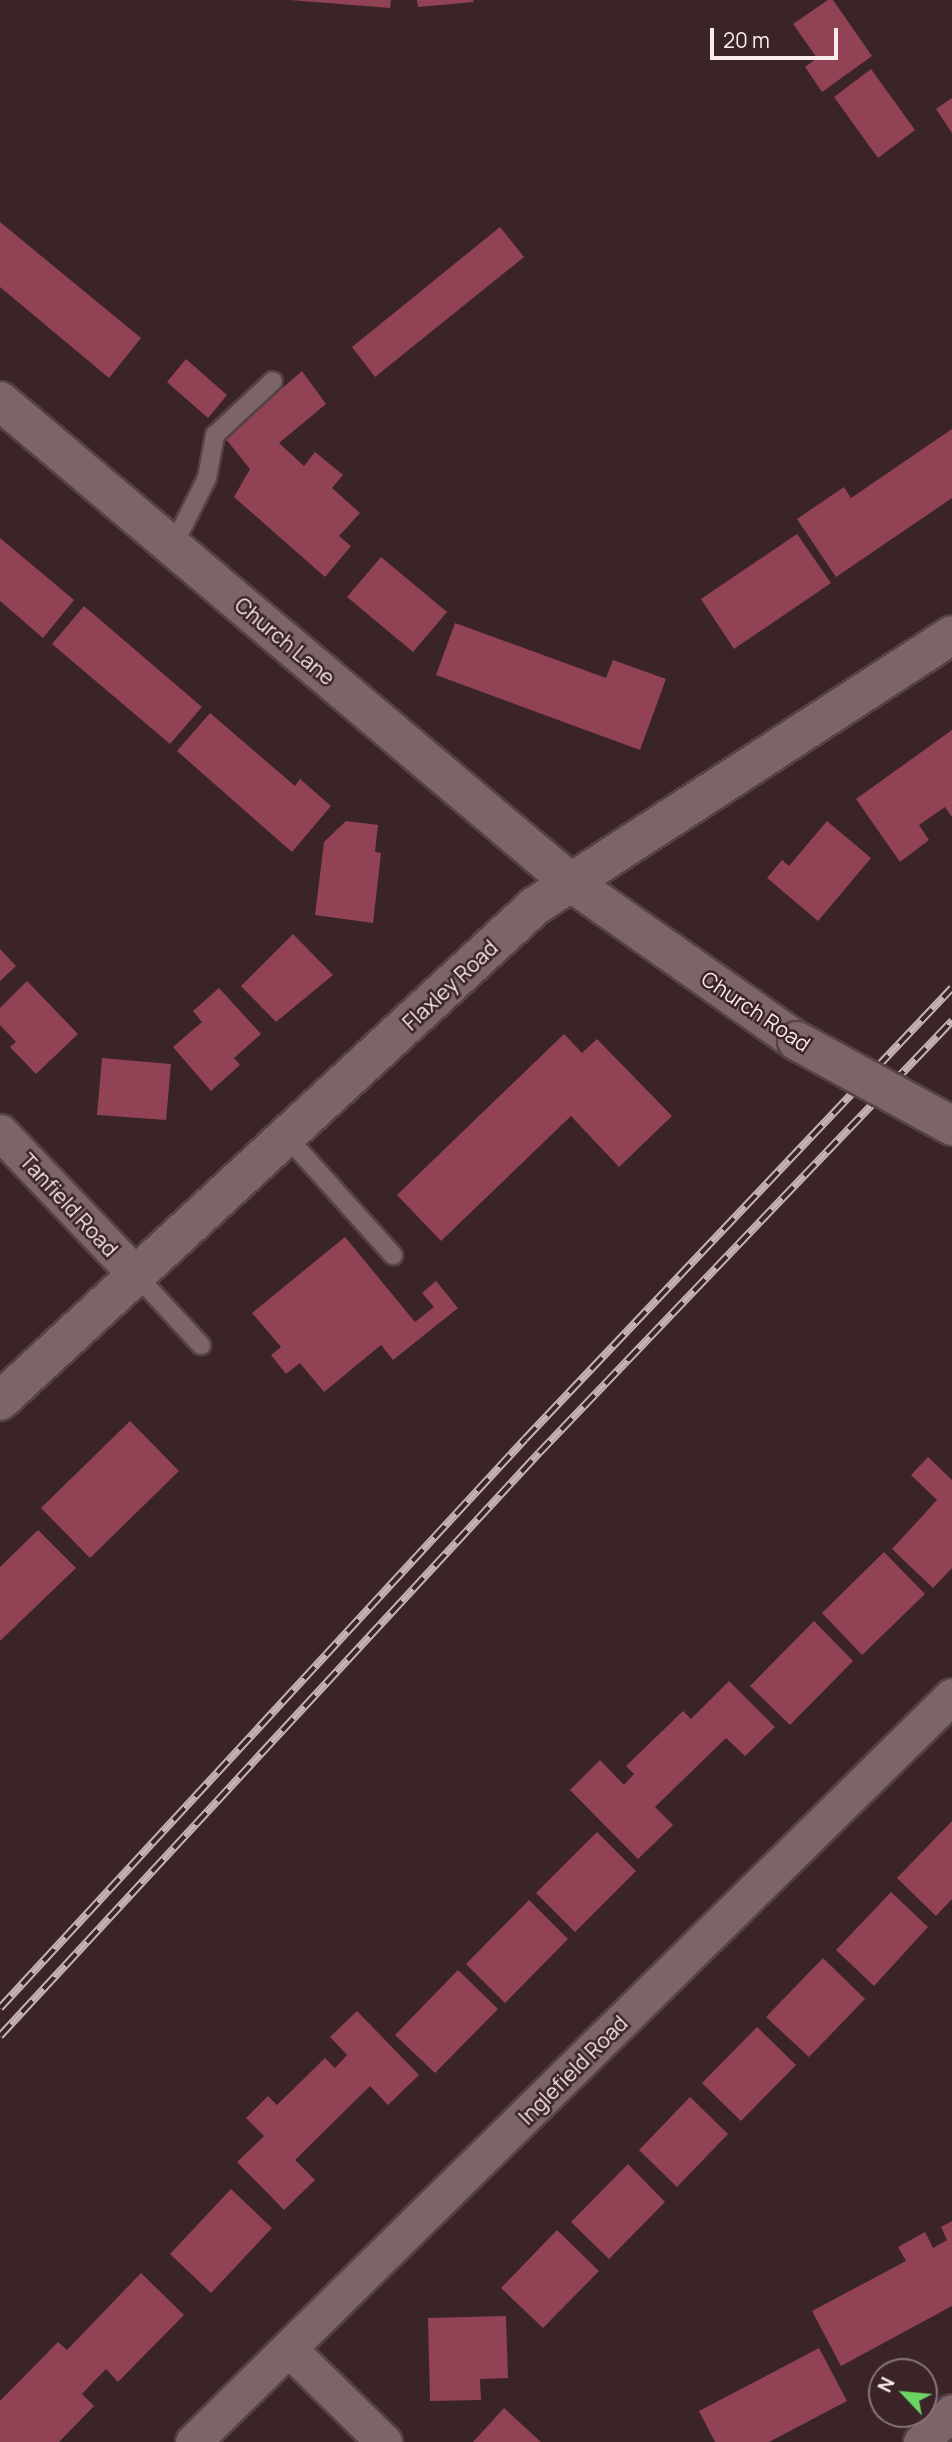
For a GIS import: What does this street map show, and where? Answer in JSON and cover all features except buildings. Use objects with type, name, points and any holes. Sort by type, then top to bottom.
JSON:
[{"type":"street","name":"Church Lane","points":[[0,401],[569,881]]},
{"type":"street","name":"Flaxley Road","points":[[0,1401],[138,1278],[534,906],[952,635]]},
{"type":"street","name":"Church Road","points":[[569,881],[797,1041],[952,1126]]},
{"type":"street","name":"Tanfield Road","points":[[0,1132],[138,1278]]},
{"type":"street","name":"Inglefield Road","points":[[193,2442],[290,2350],[952,1696]]},
{"type":"street","points":[[290,2350],[384,2442]]},
{"type":"street","points":[[921,2442],[952,2412]]},
{"type":"lane","points":[[173,546],[206,478],[215,435],[273,381]]},
{"type":"lane","points":[[287,1138],[393,1255]]},
{"type":"lane","points":[[138,1278],[201,1345]]},
{"type":"railway","points":[[0,2008],[525,1439],[952,988]]},
{"type":"railway","points":[[0,2036],[539,1453],[952,1021]]}]
